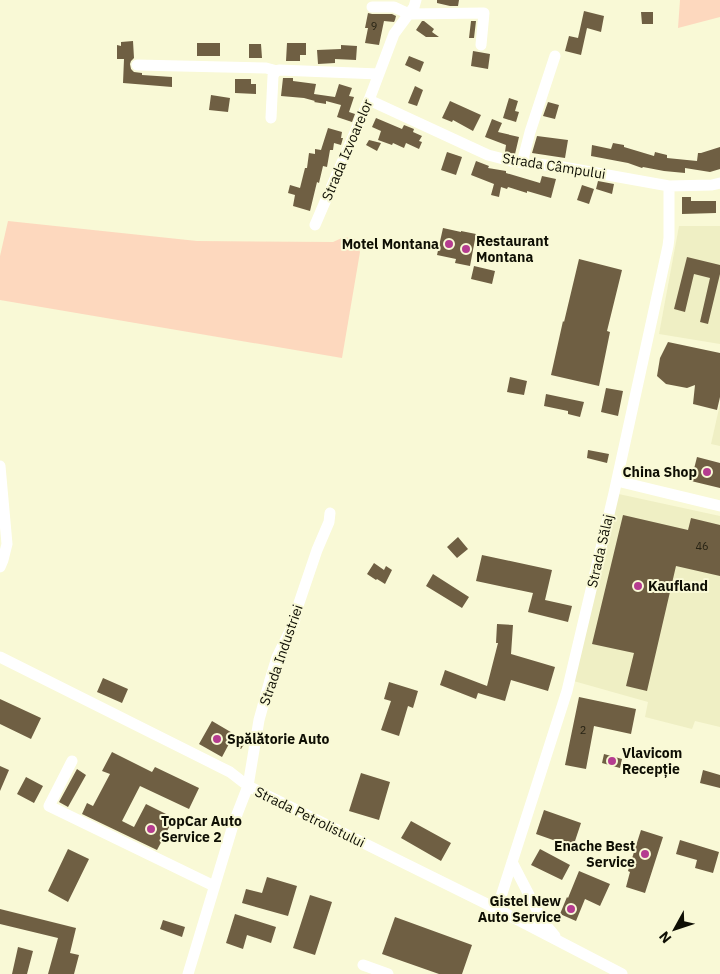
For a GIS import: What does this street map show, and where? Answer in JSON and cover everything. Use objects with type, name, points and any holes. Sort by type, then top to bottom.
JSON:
[{"type":"street","name":"Strada Izvoarelor","points":[[315,225],[369,100],[394,34],[414,7],[416,0]]},
{"type":"street","points":[[372,7],[394,7],[409,14],[484,13],[482,45]]},
{"type":"street","points":[[522,163],[555,56]]},
{"type":"street","points":[[137,65],[266,68],[277,71]]},
{"type":"street","points":[[271,118],[273,76],[277,71],[282,69],[379,74]]},
{"type":"street","name":"Strada Câmpului","points":[[369,100],[488,155],[510,162],[563,167],[669,186],[712,185],[720,183]]},
{"type":"street","name":"Strada Sălaj","points":[[497,910],[567,691],[617,482],[668,246],[669,186]]},
{"type":"street","points":[[0,466],[7,544],[0,566]]},
{"type":"street","points":[[617,482],[720,506]]},
{"type":"street","name":"Strada Industriei","points":[[188,974],[234,822],[248,786],[259,720],[277,657],[294,623],[301,596],[329,522],[330,513]]},
{"type":"street","name":"Strada Petrolistului","points":[[0,657],[230,772],[248,786],[560,941],[622,974]]},
{"type":"street","points":[[72,761],[49,806],[214,886]]},
{"type":"street","points":[[512,862],[545,924],[560,941]]},
{"type":"street","points":[[362,965],[388,974]]},
{"type":"shaded area","points":[[680,0],[720,0],[720,17],[678,28]]},
{"type":"shaded area","points":[[8,221],[197,241],[333,242],[344,237],[355,239],[360,252],[342,358],[0,300],[0,256]]},
{"type":"shaded area","points":[[679,226],[720,226],[720,344],[659,334]]},
{"type":"shaded area","points":[[720,404],[720,446],[711,444]]},
{"type":"shaded area","points":[[614,493],[720,516],[720,727],[695,721],[692,729],[645,717],[648,702],[570,680]]},
{"type":"building","points":[[437,0],[459,0],[458,6],[450,6],[437,3]]},
{"type":"building","points":[[584,11],[604,16],[601,32],[587,28],[581,55],[565,51],[569,36],[578,38]]},
{"type":"building","points":[[641,12],[653,12],[653,24],[642,24]]},
{"type":"building","points":[[368,13],[392,14],[396,16],[394,22],[384,21],[379,45],[365,43]]},
{"type":"building","points":[[422,21],[434,29],[432,32],[439,37],[426,37],[416,30]]},
{"type":"building","points":[[471,21],[476,21],[474,38],[469,38]]},
{"type":"building","points":[[133,41],[134,58],[130,64],[131,69],[134,72],[142,73],[142,75],[172,77],[172,87],[123,83],[124,59],[117,59],[117,45],[121,46],[121,42]]},
{"type":"building","points":[[197,43],[220,43],[220,56],[197,56]]},
{"type":"building","points":[[287,43],[306,43],[306,55],[300,55],[300,61],[286,61]]},
{"type":"building","points":[[249,44],[261,44],[262,58],[249,58]]},
{"type":"building","points":[[341,45],[357,46],[356,60],[335,59],[335,63],[318,64],[317,50],[341,49]]},
{"type":"building","points":[[473,51],[490,54],[488,69],[471,66]]},
{"type":"building","points":[[409,56],[424,62],[420,72],[405,65]]},
{"type":"building","points":[[283,78],[293,78],[293,81],[316,84],[314,94],[335,97],[339,84],[352,88],[349,96],[354,97],[349,112],[355,114],[352,122],[337,117],[341,105],[326,101],[326,104],[304,98],[281,96]]},
{"type":"building","points":[[235,79],[251,79],[251,84],[256,84],[256,94],[235,93]]},
{"type":"building","points":[[415,86],[423,90],[417,106],[408,103]]},
{"type":"building","points":[[211,95],[230,98],[228,112],[209,110]]},
{"type":"building","points":[[509,98],[518,101],[515,111],[519,112],[516,122],[503,118]]},
{"type":"building","points":[[450,101],[481,115],[473,131],[453,120],[452,122],[442,118]]},
{"type":"building","points":[[548,102],[559,105],[555,119],[543,116]]},
{"type":"building","points":[[376,118],[402,129],[404,125],[414,129],[413,132],[422,136],[419,141],[422,142],[419,149],[406,143],[404,148],[393,143],[392,145],[378,140],[381,131],[372,127]]},
{"type":"building","points":[[492,119],[502,123],[498,132],[519,137],[515,154],[505,152],[506,145],[485,137]]},
{"type":"building","points":[[328,128],[342,132],[341,145],[334,143],[333,150],[330,150],[327,167],[323,166],[310,211],[293,206],[295,195],[288,193],[290,185],[300,188],[305,168],[307,168],[309,153],[315,154],[315,149],[321,150]]},
{"type":"building","points":[[537,136],[568,140],[565,158],[532,153]]},
{"type":"building","points":[[369,140],[381,143],[377,151],[366,145]]},
{"type":"building","points":[[613,143],[654,156],[655,152],[667,155],[667,158],[697,161],[698,153],[720,147],[720,169],[710,172],[685,168],[685,173],[664,171],[591,156],[592,145],[611,149]]},
{"type":"building","points":[[447,152],[462,157],[456,175],[441,170]]},
{"type":"building","points":[[476,161],[489,166],[488,168],[506,171],[506,173],[540,183],[542,176],[556,179],[551,198],[508,187],[507,189],[501,187],[499,197],[491,195],[494,184],[471,175]]},
{"type":"building","points":[[598,181],[614,184],[612,194],[596,189]]},
{"type":"building","points":[[582,185],[594,189],[589,204],[577,200]]},
{"type":"building","points":[[682,197],[691,197],[691,201],[716,201],[716,213],[682,214]]},
{"type":"building","points":[[443,228],[476,234],[470,266],[455,263],[456,259],[437,255]]},
{"type":"building","points":[[687,257],[720,265],[720,274],[708,324],[700,322],[710,278],[694,274],[685,312],[674,309]]},
{"type":"building","points":[[579,259],[622,270],[607,331],[610,332],[599,386],[551,375]]},
{"type":"building","points":[[474,266],[495,271],[492,284],[471,279]]},
{"type":"building","points":[[668,342],[720,353],[720,397],[717,410],[693,404],[695,385],[687,388],[666,384],[657,376],[660,358]]},
{"type":"building","points":[[510,377],[527,381],[524,395],[507,392]]},
{"type":"building","points":[[606,388],[623,391],[618,416],[601,412]]},
{"type":"building","points":[[546,394],[584,402],[580,417],[568,414],[568,411],[544,406]]},
{"type":"building","points":[[588,450],[609,454],[607,463],[587,458]]},
{"type":"building","name":"China Shop","points":[[697,457],[720,463],[720,488],[691,481]]},
{"type":"building","name":"Kaufland","points":[[623,515],[688,530],[691,518],[720,525],[720,576],[676,566],[647,691],[626,686],[634,653],[592,644]]},
{"type":"building","points":[[458,537],[468,549],[457,558],[447,547]]},
{"type":"building","points":[[482,555],[552,570],[545,600],[572,606],[568,622],[528,612],[533,593],[476,581]]},
{"type":"building","points":[[374,563],[384,570],[386,566],[392,570],[385,584],[367,574]]},
{"type":"building","points":[[433,574],[469,597],[462,608],[426,586]]},
{"type":"building","points":[[497,624],[513,625],[511,654],[555,667],[548,691],[511,680],[505,701],[478,693],[476,699],[440,685],[445,670],[487,686],[498,643],[496,643]]},
{"type":"building","points":[[103,678],[128,689],[122,703],[97,692]]},
{"type":"building","points":[[389,682],[418,691],[413,708],[408,706],[399,736],[381,730],[391,701],[384,699]]},
{"type":"building","points":[[579,697],[636,709],[631,734],[594,726],[586,769],[565,765]]},
{"type":"building","points":[[0,699],[41,718],[31,739],[0,724]]},
{"type":"building","name":"Spălătorie Auto","points":[[212,721],[246,741],[241,749],[230,742],[222,757],[199,744]]},
{"type":"building","points":[[112,752],[152,772],[155,767],[199,788],[189,809],[140,786],[122,821],[134,827],[146,804],[174,818],[157,850],[82,814],[87,803],[93,806],[110,774],[102,771]]},
{"type":"building","name":"Vlavicom Recepție","points":[[604,754],[622,759],[620,768],[602,763]]},
{"type":"building","points":[[0,766],[9,770],[0,791]]},
{"type":"building","points":[[77,769],[86,775],[68,807],[59,802]]},
{"type":"building","points":[[703,770],[720,775],[720,788],[700,783]]},
{"type":"building","points":[[361,773],[390,782],[379,820],[349,811]]},
{"type":"building","points":[[26,777],[43,786],[34,803],[17,794]]},
{"type":"building","points":[[544,810],[581,823],[573,847],[536,834]]},
{"type":"building","points":[[411,821],[451,843],[441,861],[401,838]]},
{"type":"building","name":"Enache Best Service","points":[[641,830],[663,837],[645,893],[626,887],[630,872],[628,871]]},
{"type":"building","points":[[680,840],[719,852],[713,873],[695,868],[697,860],[676,854]]},
{"type":"building","points":[[68,849],[89,859],[68,902],[48,891]]},
{"type":"building","points":[[540,849],[570,865],[562,880],[531,865]]},
{"type":"building","points":[[579,871],[610,884],[600,906],[585,899],[576,921],[560,914]]},
{"type":"building","points":[[267,877],[297,886],[288,916],[242,903],[246,889],[262,893]]},
{"type":"building","points":[[310,895],[332,902],[315,955],[293,948]]},
{"type":"building","points":[[0,909],[76,928],[70,953],[79,955],[74,974],[48,974],[58,938],[0,924]]},
{"type":"building","points":[[235,914],[276,927],[271,943],[247,935],[243,949],[226,943]]},
{"type":"building","points":[[395,917],[472,945],[462,974],[439,974],[382,954]]},
{"type":"building","points":[[163,920],[185,927],[182,937],[160,929]]},
{"type":"building","points":[[18,947],[33,951],[27,974],[12,974]]},
{"type":"place","name":"Motel Montana","points":[[449,244]]},
{"type":"place","name":"Restaurant Montana","points":[[466,249]]},
{"type":"place","name":"China Shop","points":[[707,472]]},
{"type":"place","name":"Kaufland","points":[[638,586]]},
{"type":"place","name":"Spălătorie Auto","points":[[217,739]]},
{"type":"place","name":"Vlavicom Recepție","points":[[612,761]]},
{"type":"place","name":"TopCar Auto Service 2","points":[[151,829]]},
{"type":"place","name":"Enache Best Service","points":[[645,854]]},
{"type":"place","name":"Gistel New Auto Service","points":[[571,909]]}]
